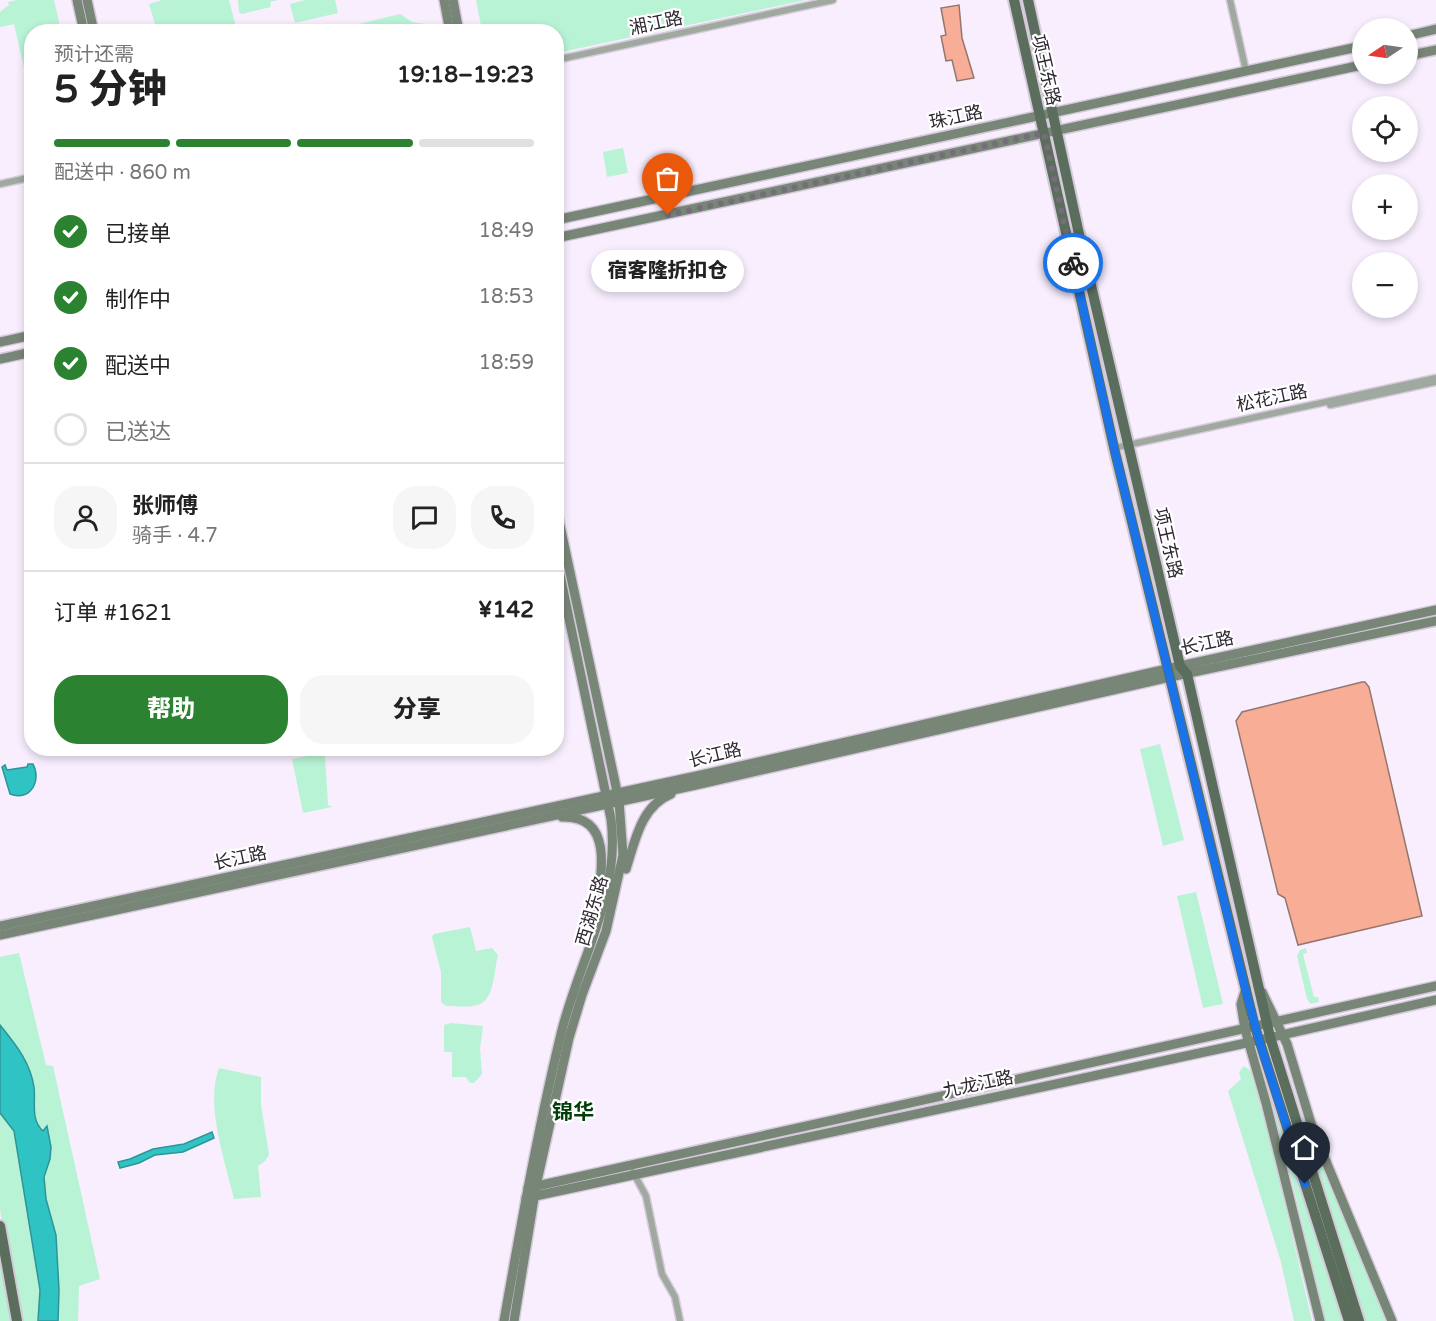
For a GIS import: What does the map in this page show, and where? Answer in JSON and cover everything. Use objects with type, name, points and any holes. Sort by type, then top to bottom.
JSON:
[{"type":"main road","name":"项王东路","points":[[1014,0],[1115,450],[1245,988],[1250,1028],[1270,1057]]},
{"type":"main road","name":"项王东路","points":[[1028,0],[1129,447],[1260,987],[1272,1023],[1259,1040]]},
{"type":"main road","points":[[1270,1057],[1349,1321]]},
{"type":"main road","points":[[1270,1057],[1359,1321]]},
{"type":"main road","points":[[0,1226],[17,1321]]},
{"type":"street","points":[[77,0],[82,24]]},
{"type":"street","points":[[87,0],[92,24]]},
{"type":"street","points":[[444,0],[448,24]]},
{"type":"street","points":[[453,0],[458,24]]},
{"type":"street","name":"湘江路","points":[[564,58],[832,0]]},
{"type":"street","points":[[1230,0],[1246,71]]},
{"type":"street","points":[[1418,33],[1436,29]]},
{"type":"street","name":"珠江路","points":[[564,217],[1352,48]]},
{"type":"street","points":[[1418,54],[1436,50]]},
{"type":"street","name":"珠江路","points":[[564,236],[1352,67]]},
{"type":"street","points":[[0,184],[24,179]]},
{"type":"street","points":[[0,342],[24,337]]},
{"type":"street","points":[[0,359],[24,354]]},
{"type":"street","name":"松花江路","points":[[1115,450],[1436,380]]},
{"type":"street","name":"西湖东路","points":[[514,1321],[531,1192],[574,1022],[606,931],[623,855],[618,797],[564,544]]},
{"type":"street","name":"西湖东路","points":[[504,1321],[566,1012],[598,924],[613,861],[613,833],[607,799],[564,594]]},
{"type":"street","name":"长江路","points":[[1184,670],[1436,610]]},
{"type":"street","name":"长江路","points":[[618,797],[1169,673],[1436,621]]},
{"type":"street","name":"长江路","points":[[0,926],[607,799],[696,785],[1169,673]]},
{"type":"street","points":[[606,931],[639,829],[648,812],[662,798],[696,785]]},
{"type":"street","name":"长江路","points":[[0,934],[527,820],[607,799]]},
{"type":"street","points":[[527,820],[574,817],[586,823],[595,832],[603,860],[590,946]]},
{"type":"street","name":"九龙江路","points":[[633,1170],[1436,986]]},
{"type":"street","name":"九龙江路","points":[[531,1192],[1259,1040],[1436,1000]]},
{"type":"street","points":[[1272,1023],[1282,1034],[1291,1054],[1318,1141],[1392,1321]]},
{"type":"street","points":[[1259,1040],[1266,1103],[1320,1321]]},
{"type":"street","points":[[633,1170],[646,1196],[662,1274],[675,1297],[681,1321]]},
{"type":"green space","points":[[54,0],[59,24],[24,24],[24,67],[14,24],[0,27],[0,12],[9,5],[8,2]]},
{"type":"green space","points":[[162,0],[229,0],[235,24],[155,24],[149,4]]},
{"type":"green space","points":[[238,0],[278,0],[270,2],[271,7],[242,14],[239,12]]},
{"type":"green space","points":[[305,0],[335,0],[338,13],[295,23],[290,4]]},
{"type":"green space","points":[[476,0],[806,0],[564,52],[564,24],[481,24]]},
{"type":"green space","points":[[400,14],[412,22],[425,24],[359,24]]},
{"type":"green space","points":[[623,148],[628,173],[607,177],[603,152]]},
{"type":"green space","points":[[1160,744],[1184,840],[1163,846],[1140,749]]},
{"type":"green space","points":[[325,756],[328,805],[332,807],[303,813],[292,759]]},
{"type":"green space","points":[[1196,892],[1223,1004],[1203,1008],[1177,896]]},
{"type":"green space","points":[[470,927],[476,951],[492,948],[498,955],[489,996],[485,1001],[476,1005],[446,1006],[441,1002],[441,972],[432,937],[434,934]]},
{"type":"green space","points":[[1306,948],[1307,953],[1303,954],[1314,997],[1318,997],[1319,1002],[1311,1004],[1307,999],[1297,956],[1300,950]]},
{"type":"green space","points":[[19,953],[46,1065],[53,1066],[100,1279],[79,1286],[78,1321],[20,1321],[0,1210],[0,957]]},
{"type":"green space","points":[[451,1023],[483,1026],[480,1048],[482,1074],[474,1083],[470,1083],[466,1077],[452,1077],[452,1052],[444,1052],[444,1025]]},
{"type":"green space","points":[[1260,1062],[1343,1321],[1325,1321],[1289,1168],[1259,1067]]},
{"type":"green space","points":[[1244,1066],[1251,1071],[1271,1144],[1312,1321],[1294,1321],[1281,1262],[1228,1091],[1241,1079],[1239,1072]]},
{"type":"green space","points":[[219,1068],[261,1077],[261,1105],[269,1155],[258,1166],[261,1197],[234,1199],[215,1116],[215,1083]]},
{"type":"green space","points":[[1299,1098],[1337,1200],[1387,1321],[1364,1321],[1304,1130]]},
{"type":"green space","points":[[0,1243],[13,1321],[0,1321]]},
{"type":"water","points":[[28,764],[33,764],[35,770],[35,783],[32,788],[23,795],[10,794],[2,767],[5,765],[7,770],[27,767]]},
{"type":"water","points":[[0,1025],[16,1046],[29,1069],[34,1087],[36,1121],[43,1131],[47,1126],[51,1147],[44,1177],[46,1199],[56,1235],[58,1321],[38,1321],[40,1290],[14,1131],[0,1113]]},
{"type":"water","points":[[212,1132],[214,1138],[183,1152],[155,1155],[139,1163],[120,1168],[118,1162],[153,1149],[184,1144]]},
{"type":"building","points":[[959,5],[962,38],[974,78],[957,81],[952,60],[946,61],[941,36],[946,35],[941,8]]},
{"type":"building","points":[[1362,682],[1369,687],[1422,916],[1298,945],[1285,898],[1278,894],[1236,721],[1242,712]]},
{"type":"way so far","points":[[668,215],[1044,133],[1073,263]]},
{"type":"place","name":"宿客隆折扣仓","points":[[668,215]]},
{"type":"district","name":"锦华","points":[[573,1112]]},
{"type":"route","points":[[1073,263],[1115,452],[1245,988],[1259,1040],[1305,1184]]}]
